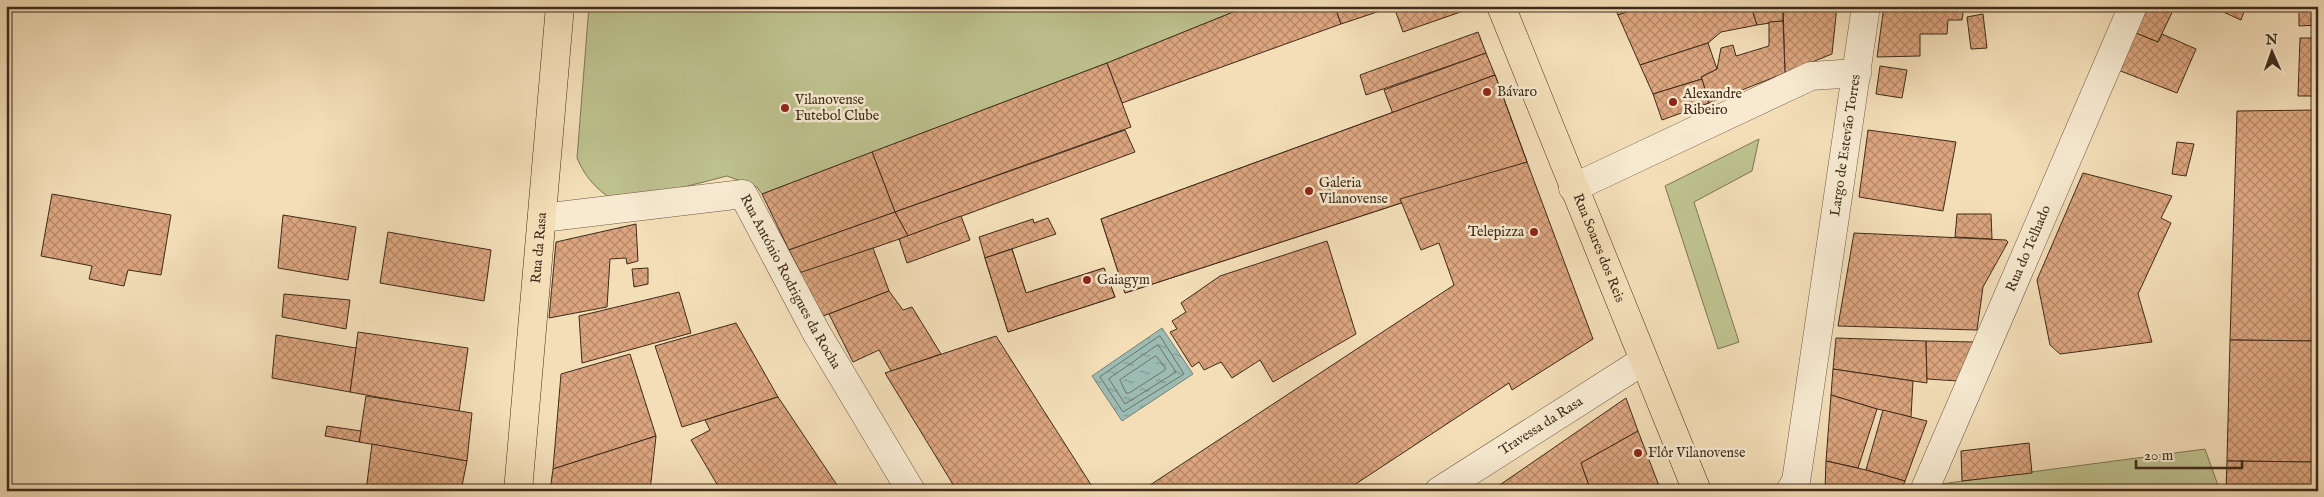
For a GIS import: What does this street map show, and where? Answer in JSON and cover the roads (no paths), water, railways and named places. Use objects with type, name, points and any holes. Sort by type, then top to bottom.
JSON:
[{"type":"main road","name":"Rua da Rasa","points":[[518,491],[534,284],[542,218],[560,6]]},
{"type":"main road","name":"Rua Soares dos Reis","points":[[1501,6],[1697,491]]},
{"type":"street","points":[[1856,73],[1866,6]]},
{"type":"street","name":"Rua do Telhado","points":[[1924,491],[2133,6]]},
{"type":"street","name":"Largo de Estevão Torres","points":[[1573,188],[1811,76],[1856,73],[1796,481],[1790,491]]},
{"type":"street","name":"Rua António Rodrigues da Rocha","points":[[542,218],[742,194],[816,332],[912,491]]},
{"type":"street","name":"Travessa da Rasa","points":[[1439,491],[1643,360]]},
{"type":"water","points":[[1162,328],[1193,374],[1122,421],[1092,376]]},
{"type":"place","name":"Bávaro","points":[[1487,92]]},
{"type":"place","name":"Alexandre Ribeiro","points":[[1673,102]]},
{"type":"place","name":"Vilanovense Futebol Clube","points":[[785,108]]},
{"type":"place","name":"Galeria Vilanovense","points":[[1309,191]]},
{"type":"place","name":"Telepizza","points":[[1534,232]]},
{"type":"place","name":"Gaiagym","points":[[1087,280]]},
{"type":"place","name":"Flôr Vilanovense","points":[[1638,453]]}]
